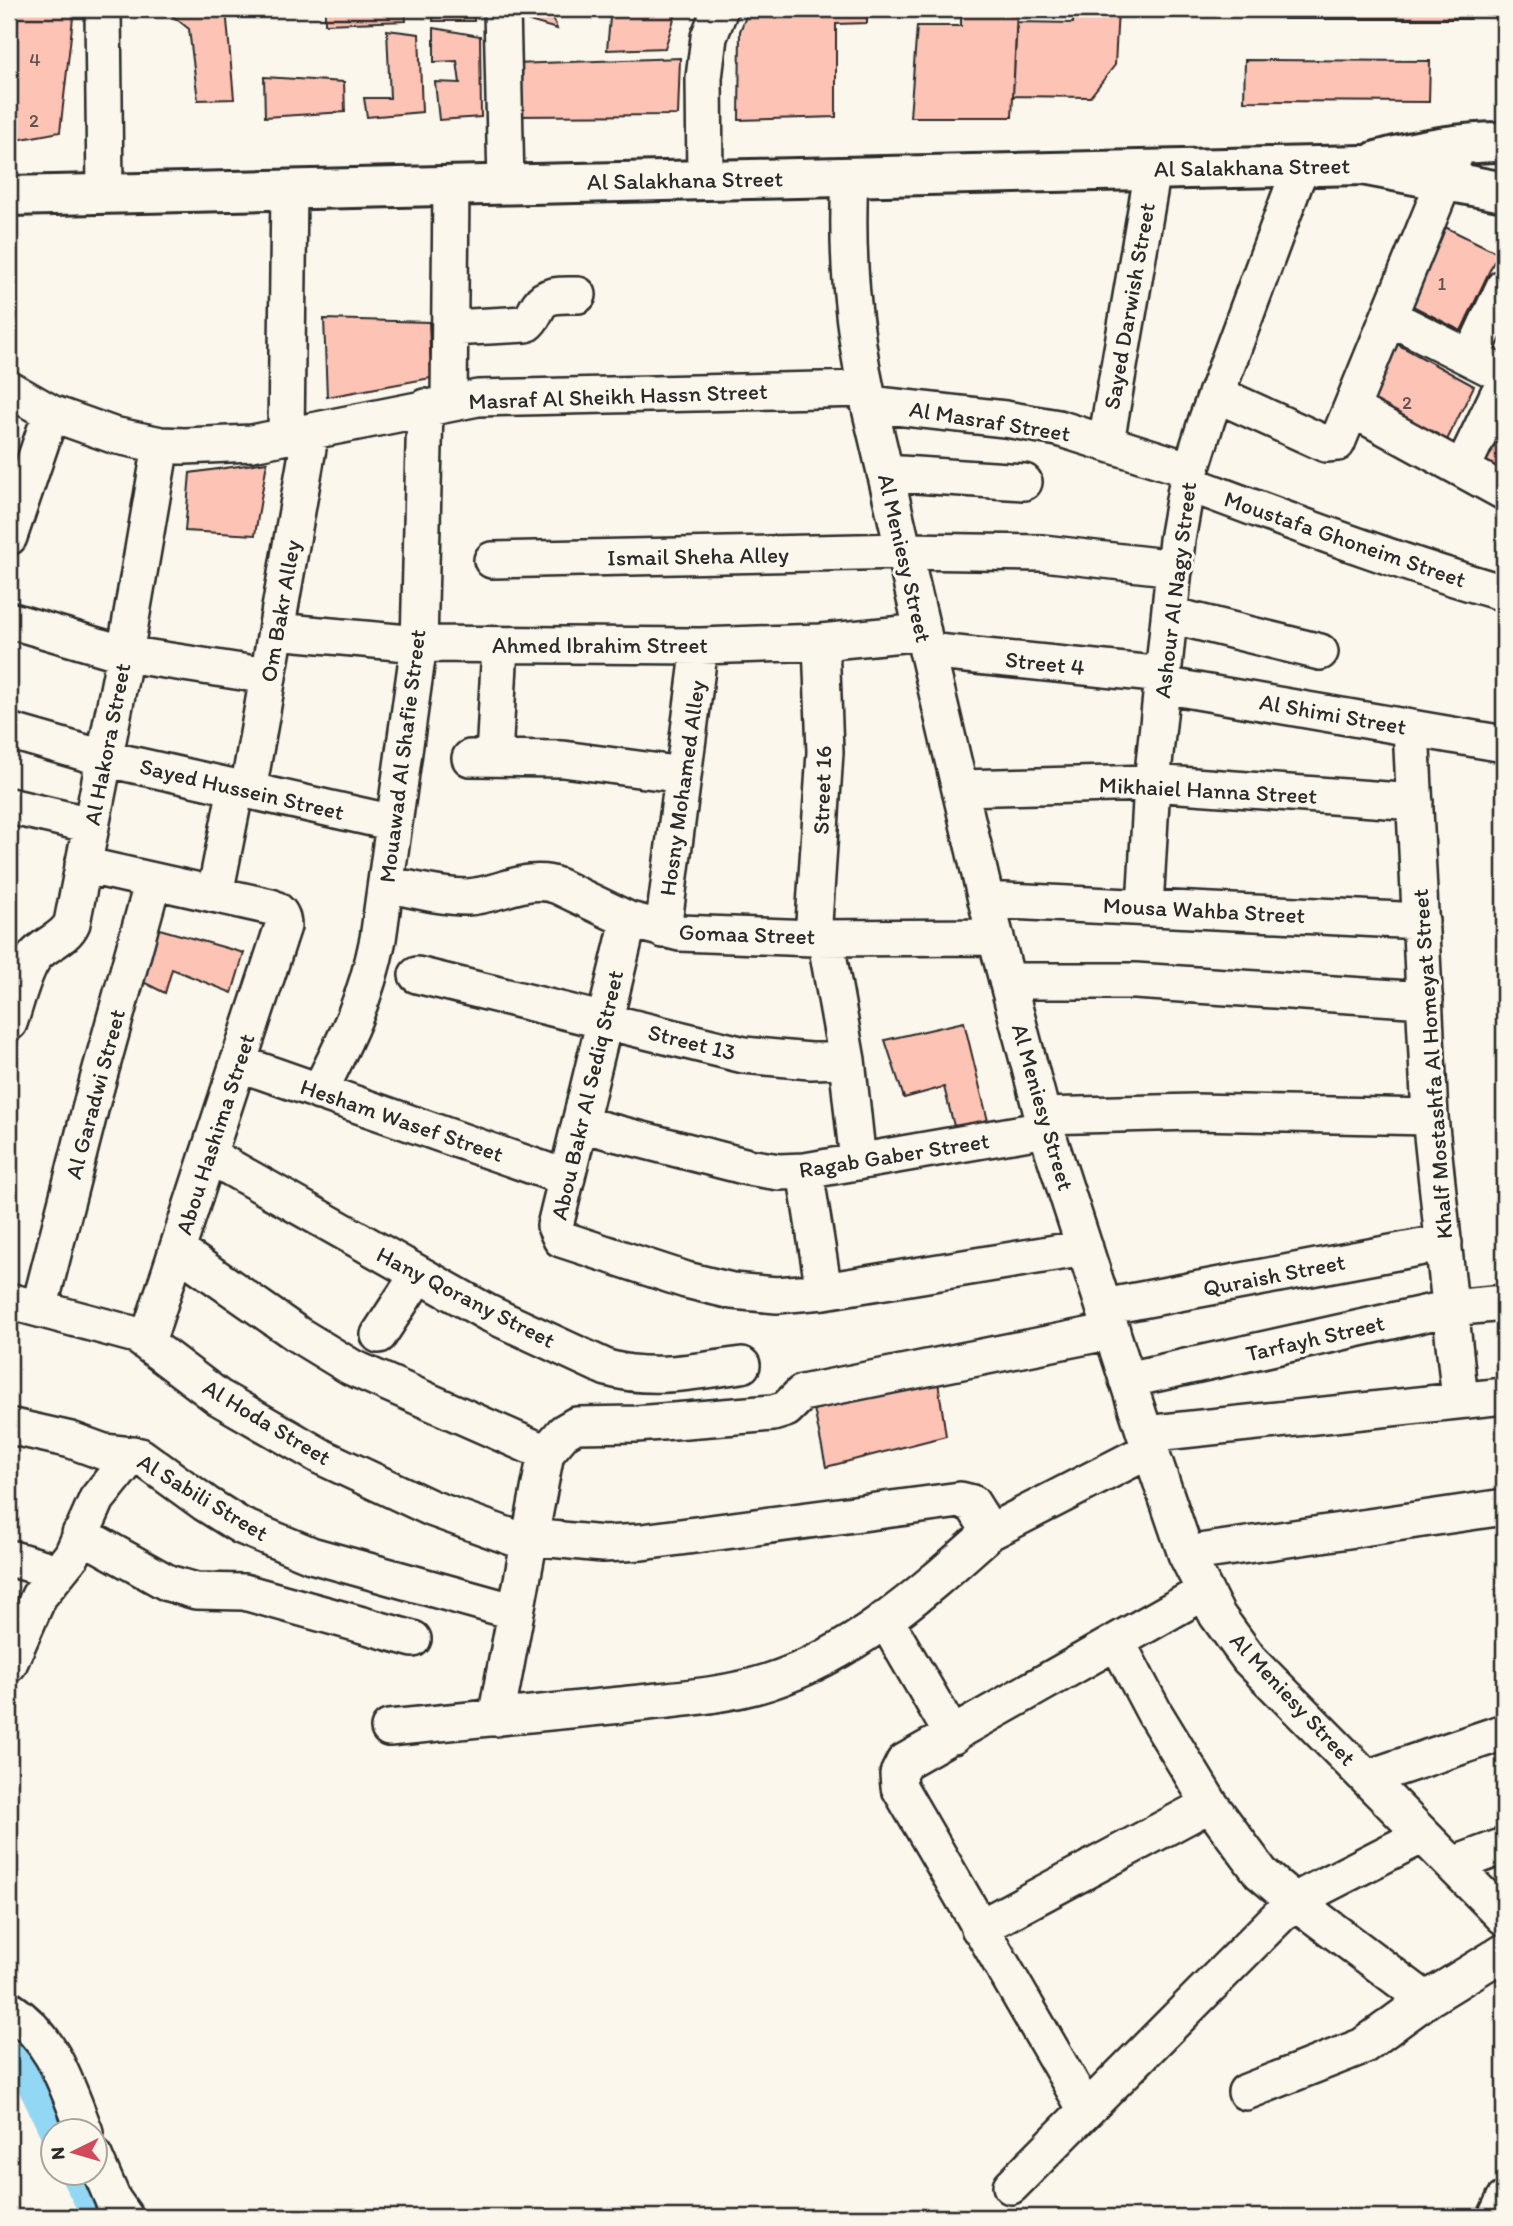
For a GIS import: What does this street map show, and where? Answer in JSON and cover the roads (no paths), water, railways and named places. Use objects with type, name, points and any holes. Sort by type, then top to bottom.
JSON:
[{"type":"main road","points":[[1362,165],[1410,152],[1459,144],[1504,142]]},
{"type":"main road","name":"Al Salakhana Street","points":[[9,195],[1362,165]]},
{"type":"main road","points":[[1362,165],[1504,192]]},
{"type":"street","points":[[103,9],[104,193]]},
{"type":"street","points":[[502,9],[506,184]]},
{"type":"street","points":[[705,179],[704,78],[709,37],[720,9]]},
{"type":"street","points":[[1216,394],[1330,445],[1339,440],[1459,144]]},
{"type":"street","name":"Ashour Al Nagy Street","points":[[1145,907],[1152,783],[1181,512],[1189,477],[1216,394],[1301,166]]},
{"type":"street","name":"Sayed Darwish Street","points":[[1106,442],[1153,169]]},
{"type":"street","name":"Al Meniesy Street","points":[[850,176],[847,224],[855,334],[867,396],[986,900],[1044,1122],[1186,1554],[1217,1615],[1249,1659],[1504,1917]]},
{"type":"street","name":"Mouawad Al Shafie Street","points":[[320,1092],[348,1037],[370,980],[386,884],[419,644],[437,405],[450,328],[451,185]]},
{"type":"street","name":"Om Bakr Alley","points":[[215,894],[268,676],[276,631],[299,434],[289,189]]},
{"type":"street","points":[[1471,358],[1504,286]]},
{"type":"street","points":[[450,328],[526,324],[544,299],[578,295]]},
{"type":"street","points":[[1389,317],[1504,375]]},
{"type":"street","points":[[1462,469],[1504,382]]},
{"type":"street","name":"Masraf Al Sheikh Hassn Street","points":[[9,389],[51,413],[113,435],[161,445],[219,446],[299,434],[437,405],[506,396],[867,396]]},
{"type":"street","name":"Al Masraf Street","points":[[867,396],[1058,428],[1106,442],[1189,477]]},
{"type":"street","points":[[1352,409],[1504,492]]},
{"type":"street","points":[[9,537],[51,413]]},
{"type":"street","name":"Al Hakora Street","points":[[9,1023],[33,959],[70,927],[125,654],[161,445]]},
{"type":"street","points":[[885,473],[1024,482]]},
{"type":"street","name":"Moustafa Ghoneim Street","points":[[1189,477],[1345,542],[1504,593]]},
{"type":"street","name":"Ismail Sheha Alley","points":[[492,560],[904,551],[1044,553],[1175,568]]},
{"type":"street","points":[[1170,615],[1320,652]]},
{"type":"street","points":[[9,620],[125,654],[268,676]]},
{"type":"street","name":"Ahmed Ibrahim Street","points":[[276,631],[419,644],[700,646],[925,641]]},
{"type":"street","name":"Street 4","points":[[925,641],[1163,680]]},
{"type":"street","name":"Street 16","points":[[821,642],[825,752],[819,937],[848,1060],[858,1162]]},
{"type":"street","points":[[500,645],[482,758],[563,759],[683,775]]},
{"type":"street","name":"Hosny Mohamed Alley","points":[[663,930],[700,646]]},
{"type":"street","name":"Al Shimi Street","points":[[1163,680],[1504,744]]},
{"type":"street","name":"Khalf Mostashfa Al Homeyat Street","points":[[1411,728],[1430,1117],[1460,1400]]},
{"type":"street","name":"Sayed Hussein Street","points":[[9,731],[103,758],[394,823]]},
{"type":"street","name":"Mikhaiel Hanna Street","points":[[960,788],[1152,783],[1415,802]]},
{"type":"street","points":[[9,806],[91,825]]},
{"type":"street","points":[[83,865],[215,894]]},
{"type":"street","name":"Al Garadwi Street","points":[[24,1305],[153,881]]},
{"type":"street","name":"Gomaa Street","points":[[386,884],[468,897],[498,892],[526,883],[542,882],[558,886],[629,920],[663,930],[701,935],[996,937]]},
{"type":"street","name":"Abou Hashima Street","points":[[147,1342],[283,926],[281,914],[277,910],[215,894]]},
{"type":"street","name":"Mousa Wahba Street","points":[[986,900],[1421,921]]},
{"type":"street","name":"Abou Bakr Al Sediq Street","points":[[629,920],[555,1226],[558,1235],[565,1241],[686,1280],[732,1291],[777,1295],[824,1291],[1085,1248]]},
{"type":"street","name":"Street 13","points":[[417,975],[744,1055],[810,1061],[848,1060]]},
{"type":"street","points":[[1007,981],[1135,981],[1425,1000]]},
{"type":"street","name":"Hesham Wasef Street","points":[[238,1063],[567,1178]]},
{"type":"street","name":"Ragab Gaber Street","points":[[580,1124],[748,1167],[779,1172],[805,1171],[858,1162],[1044,1122],[1194,1112],[1430,1117]]},
{"type":"street","name":"Hany Qorany Street","points":[[208,1155],[488,1313],[607,1368],[627,1374],[670,1374],[742,1365]]},
{"type":"street","points":[[805,1171],[824,1291]]},
{"type":"street","name":"Quraish Street","points":[[546,1453],[564,1432],[576,1425],[635,1424],[773,1413],[786,1409],[802,1393],[1108,1319],[1444,1243]]},
{"type":"street","points":[[177,1250],[297,1334],[351,1367],[546,1453],[496,1718]]},
{"type":"street","points":[[379,1335],[418,1275]]},
{"type":"street","name":"Tarfayh Street","points":[[1127,1380],[1450,1308],[1504,1303]]},
{"type":"street","name":"Al Hoda Street","points":[[24,1305],[126,1331],[147,1342],[218,1397],[322,1457],[432,1508],[529,1540],[603,1544],[642,1542],[960,1500],[972,1503],[990,1532]]},
{"type":"street","points":[[389,1728],[713,1695],[768,1682],[818,1660],[856,1639],[913,1600],[990,1532],[1147,1442],[1504,1396]]},
{"type":"street","name":"Al Sabili Street","points":[[9,1426],[71,1440],[104,1451],[133,1454],[148,1461],[206,1504],[241,1525],[311,1555],[516,1612]]},
{"type":"street","points":[[9,1664],[32,1609],[72,1555],[97,1499],[133,1454]]},
{"type":"street","points":[[1186,1554],[1504,1507]]},
{"type":"street","points":[[80,1534],[181,1588],[244,1592],[413,1639]]},
{"type":"street","points":[[9,1558],[58,1573]]},
{"type":"street","points":[[1086,2110],[899,1787],[898,1774],[905,1762],[1204,1592]]},
{"type":"street","points":[[885,1619],[953,1736]]},
{"type":"street","points":[[1117,1642],[1155,1714],[1210,1804],[1261,1873],[1426,2000]]},
{"type":"street","points":[[1367,1778],[1504,1732]]},
{"type":"street","points":[[979,1928],[1210,1804]]},
{"type":"street","points":[[1011,2186],[1294,1901],[1423,1835]]},
{"type":"street","points":[[1453,1865],[1504,1846]]},
{"type":"street","points":[[1246,2092],[1363,2046],[1426,2000],[1504,1952]]},
{"type":"street","points":[[9,2009],[29,2025],[55,2057],[79,2118]]},
{"type":"street","points":[[108,2188],[125,2217]]},
{"type":"street","points":[[1496,2217],[1504,2200]]},
{"type":"waterway","points":[[9,2057],[26,2069],[49,2118]]},
{"type":"waterway","points":[[83,2188],[99,2217]]}]
